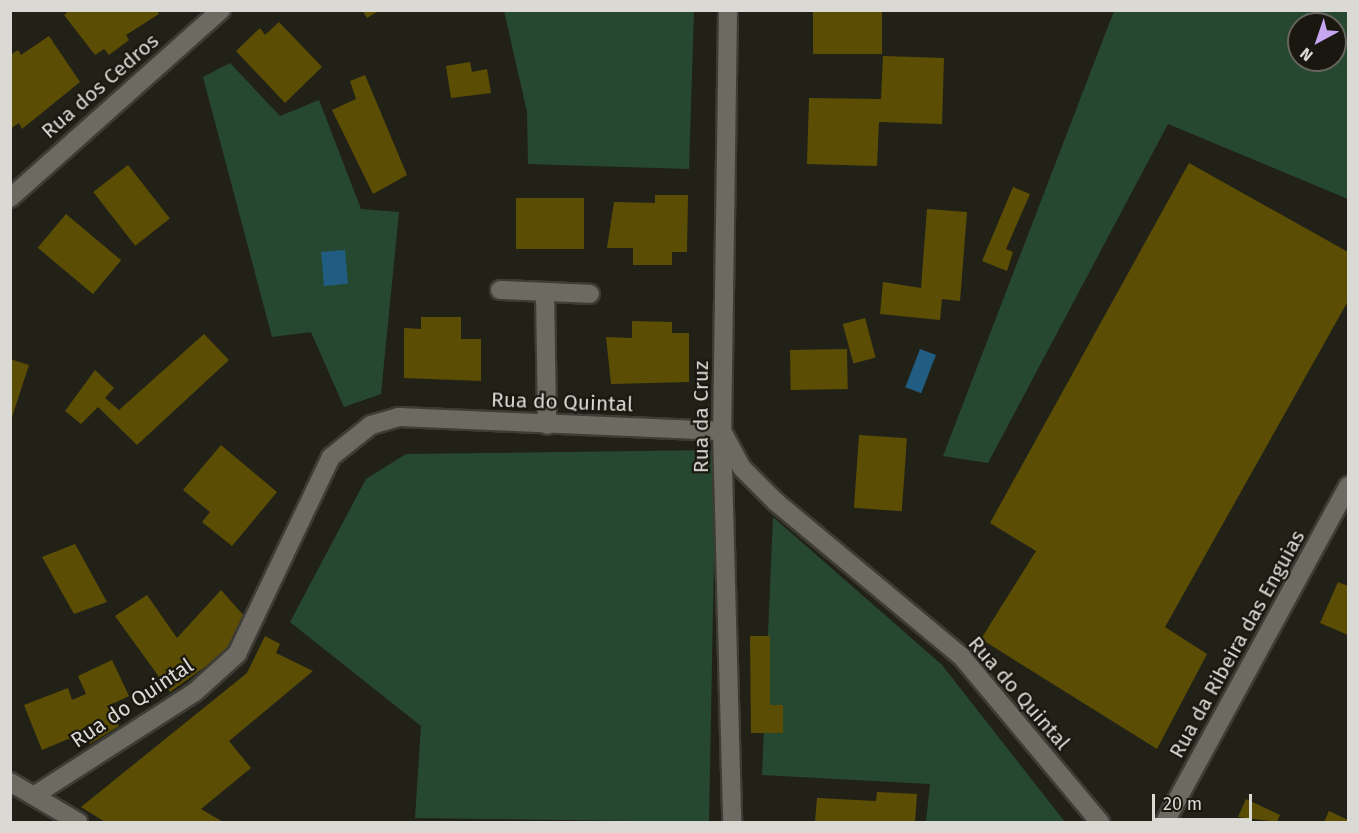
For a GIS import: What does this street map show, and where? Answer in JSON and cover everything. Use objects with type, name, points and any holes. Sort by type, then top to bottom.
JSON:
[{"type":"street","name":"Rua dos Cedros","points":[[10,198],[221,10]]},
{"type":"street","name":"Rua da Cruz","points":[[728,10],[722,431],[732,822]]},
{"type":"street","points":[[500,290],[590,294]]},
{"type":"street","points":[[545,292],[547,425]]},
{"type":"street","name":"Rua do Quintal","points":[[35,795],[195,692],[237,654],[331,457],[371,425],[399,417],[722,431],[742,468],[776,502],[960,656],[1100,822]]},
{"type":"street","name":"Rua da Ribeira das Enguias","points":[[1165,822],[1348,486]]},
{"type":"street","points":[[10,782],[78,822]]},
{"type":"green space","points":[[504,11],[694,11],[689,169],[528,164],[527,112]]},
{"type":"green space","points":[[1114,11],[1348,11],[1348,199],[1168,124],[988,463],[943,456]]},
{"type":"green space","points":[[230,63],[280,116],[319,100],[361,209],[399,212],[381,394],[344,407],[311,332],[272,337],[203,77]]},
{"type":"green space","points":[[716,450],[709,822],[415,818],[421,726],[290,622],[366,479],[406,454]]},
{"type":"green space","points":[[773,517],[942,665],[1065,822],[926,822],[930,784],[762,775]]},
{"type":"water","points":[[345,250],[348,284],[324,286],[321,252]]},
{"type":"water","points":[[920,349],[936,355],[921,393],[905,387]]},
{"type":"building","points":[[70,10],[157,10],[159,14],[126,35],[129,40],[109,55],[104,49],[95,55],[64,15]]},
{"type":"building","points":[[362,10],[380,10],[367,18]]},
{"type":"building","points":[[813,10],[882,10],[882,54],[813,54]]},
{"type":"building","points":[[279,22],[322,67],[285,103],[236,51],[260,28],[265,35]]},
{"type":"building","points":[[49,36],[80,82],[22,129],[19,123],[10,129],[10,55],[18,50],[21,55]]},
{"type":"building","points":[[883,56],[944,58],[942,124],[879,122],[877,166],[807,164],[809,98],[881,99]]},
{"type":"building","points":[[470,62],[472,72],[487,69],[491,93],[451,98],[446,66]]},
{"type":"building","points":[[365,75],[407,175],[373,194],[332,110],[356,99],[350,81]]},
{"type":"building","points":[[1189,163],[1348,252],[1348,301],[1165,627],[1207,654],[1157,749],[981,639],[1036,551],[990,523]]},
{"type":"building","points":[[128,165],[170,219],[135,246],[93,192]]},
{"type":"building","points":[[1013,187],[1030,194],[1006,249],[1013,252],[1007,271],[982,261]]},
{"type":"building","points":[[655,195],[688,195],[687,252],[672,252],[672,265],[633,265],[633,248],[607,248],[614,202],[655,203]]},
{"type":"building","points":[[516,198],[584,198],[584,249],[516,249]]},
{"type":"building","points":[[927,209],[967,212],[960,301],[942,299],[940,320],[880,314],[883,282],[921,288]]},
{"type":"building","points":[[66,214],[121,260],[93,294],[38,248]]},
{"type":"building","points":[[421,317],[461,317],[461,339],[481,339],[481,381],[404,378],[404,328],[421,329]]},
{"type":"building","points":[[865,318],[876,358],[853,364],[843,324]]},
{"type":"building","points":[[632,321],[672,322],[672,333],[689,333],[689,382],[611,384],[606,337],[632,338]]},
{"type":"building","points":[[204,334],[229,360],[137,445],[98,407],[81,424],[65,411],[95,370],[114,388],[105,398],[119,410]]},
{"type":"building","points":[[847,349],[848,389],[791,390],[790,350]]},
{"type":"building","points":[[10,359],[29,365],[11,420],[10,420]]},
{"type":"building","points":[[859,435],[907,438],[902,511],[854,508]]},
{"type":"building","points":[[221,445],[277,492],[232,546],[202,522],[210,512],[183,490]]},
{"type":"building","points":[[75,544],[107,602],[74,614],[42,557]]},
{"type":"building","points":[[1338,582],[1348,586],[1348,635],[1320,623]]},
{"type":"building","points":[[221,590],[245,617],[223,654],[170,692],[115,616],[147,595],[177,638]]},
{"type":"building","points":[[265,636],[280,644],[276,653],[313,671],[229,741],[251,768],[201,809],[223,822],[105,822],[81,807],[247,673]]},
{"type":"building","points":[[750,636],[770,636],[770,705],[783,705],[783,733],[751,733]]},
{"type":"building","points":[[112,660],[129,696],[110,705],[119,726],[90,744],[85,732],[42,750],[24,705],[68,688],[72,700],[86,694],[78,676]]},
{"type":"building","points":[[877,792],[917,794],[915,822],[815,822],[817,798],[876,801]]},
{"type":"building","points":[[1246,799],[1280,815],[1277,822],[1238,817]]},
{"type":"building","points":[[1329,811],[1348,820],[1348,822],[1324,822]]}]
